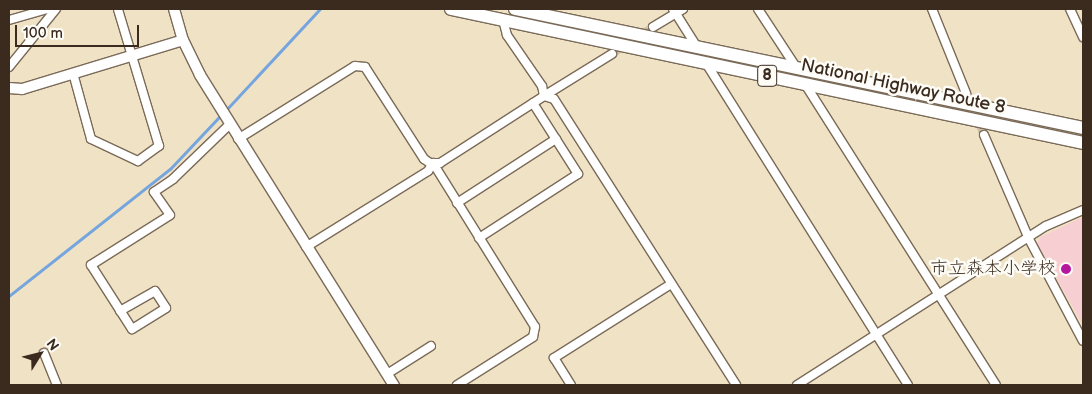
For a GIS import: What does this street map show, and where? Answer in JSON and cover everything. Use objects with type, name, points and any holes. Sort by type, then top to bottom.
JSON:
[{"type":"highway","name":"National Highway Route 8","points":[[451,9],[1083,143]]},
{"type":"highway","name":"National Highway Route 8","points":[[515,9],[1083,128]]},
{"type":"street","points":[[9,20],[47,9]]},
{"type":"street","points":[[9,67],[56,9]]},
{"type":"street","points":[[73,73],[91,139],[138,162],[158,146],[133,54],[118,9]]},
{"type":"street","points":[[174,9],[183,40],[225,118],[394,385]]},
{"type":"street","points":[[758,9],[796,67]]},
{"type":"street","points":[[932,9],[966,93]]},
{"type":"street","points":[[1070,9],[1083,37]]},
{"type":"street","points":[[654,27],[677,10],[697,47]]},
{"type":"street","points":[[503,20],[507,35],[542,86],[544,96]]},
{"type":"street","points":[[9,88],[22,88],[183,40]]},
{"type":"street","points":[[238,139],[354,66],[364,67],[424,158],[433,163],[440,164],[612,54]]},
{"type":"street","points":[[706,63],[875,336],[908,385]]},
{"type":"street","points":[[805,84],[996,385]]},
{"type":"street","points":[[544,96],[554,100],[736,385]]},
{"type":"street","points":[[479,238],[578,174],[534,103]]},
{"type":"street","points":[[1017,114],[1083,122]]},
{"type":"street","points":[[120,311],[155,291],[166,308],[132,329],[120,311],[91,265],[170,215],[154,192],[173,180],[225,118]]},
{"type":"street","points":[[984,135],[1029,239],[1083,341]]},
{"type":"street","points":[[457,203],[556,139]]},
{"type":"street","points":[[433,163],[535,327],[533,337],[457,385]]},
{"type":"street","points":[[306,247],[428,172],[433,163]]},
{"type":"street","points":[[797,385],[940,296],[1046,226],[1083,210]]},
{"type":"street","points":[[570,385],[554,358],[671,284]]},
{"type":"street","points":[[387,374],[431,346]]},
{"type":"street","points":[[44,354],[57,385]]},
{"type":"shaded area","name":"市立森本小学校","points":[[1083,217],[1083,325],[1037,244],[1040,237]]},
{"type":"waterway","points":[[226,110],[320,9]]},
{"type":"waterway","points":[[9,296],[170,169],[222,114]]},
{"type":"tunnel","points":[[612,54],[653,27]]},
{"type":"tunnel","points":[[966,93],[984,135]]},
{"type":"place","name":"市立森本小学校","points":[[1066,269]]}]
